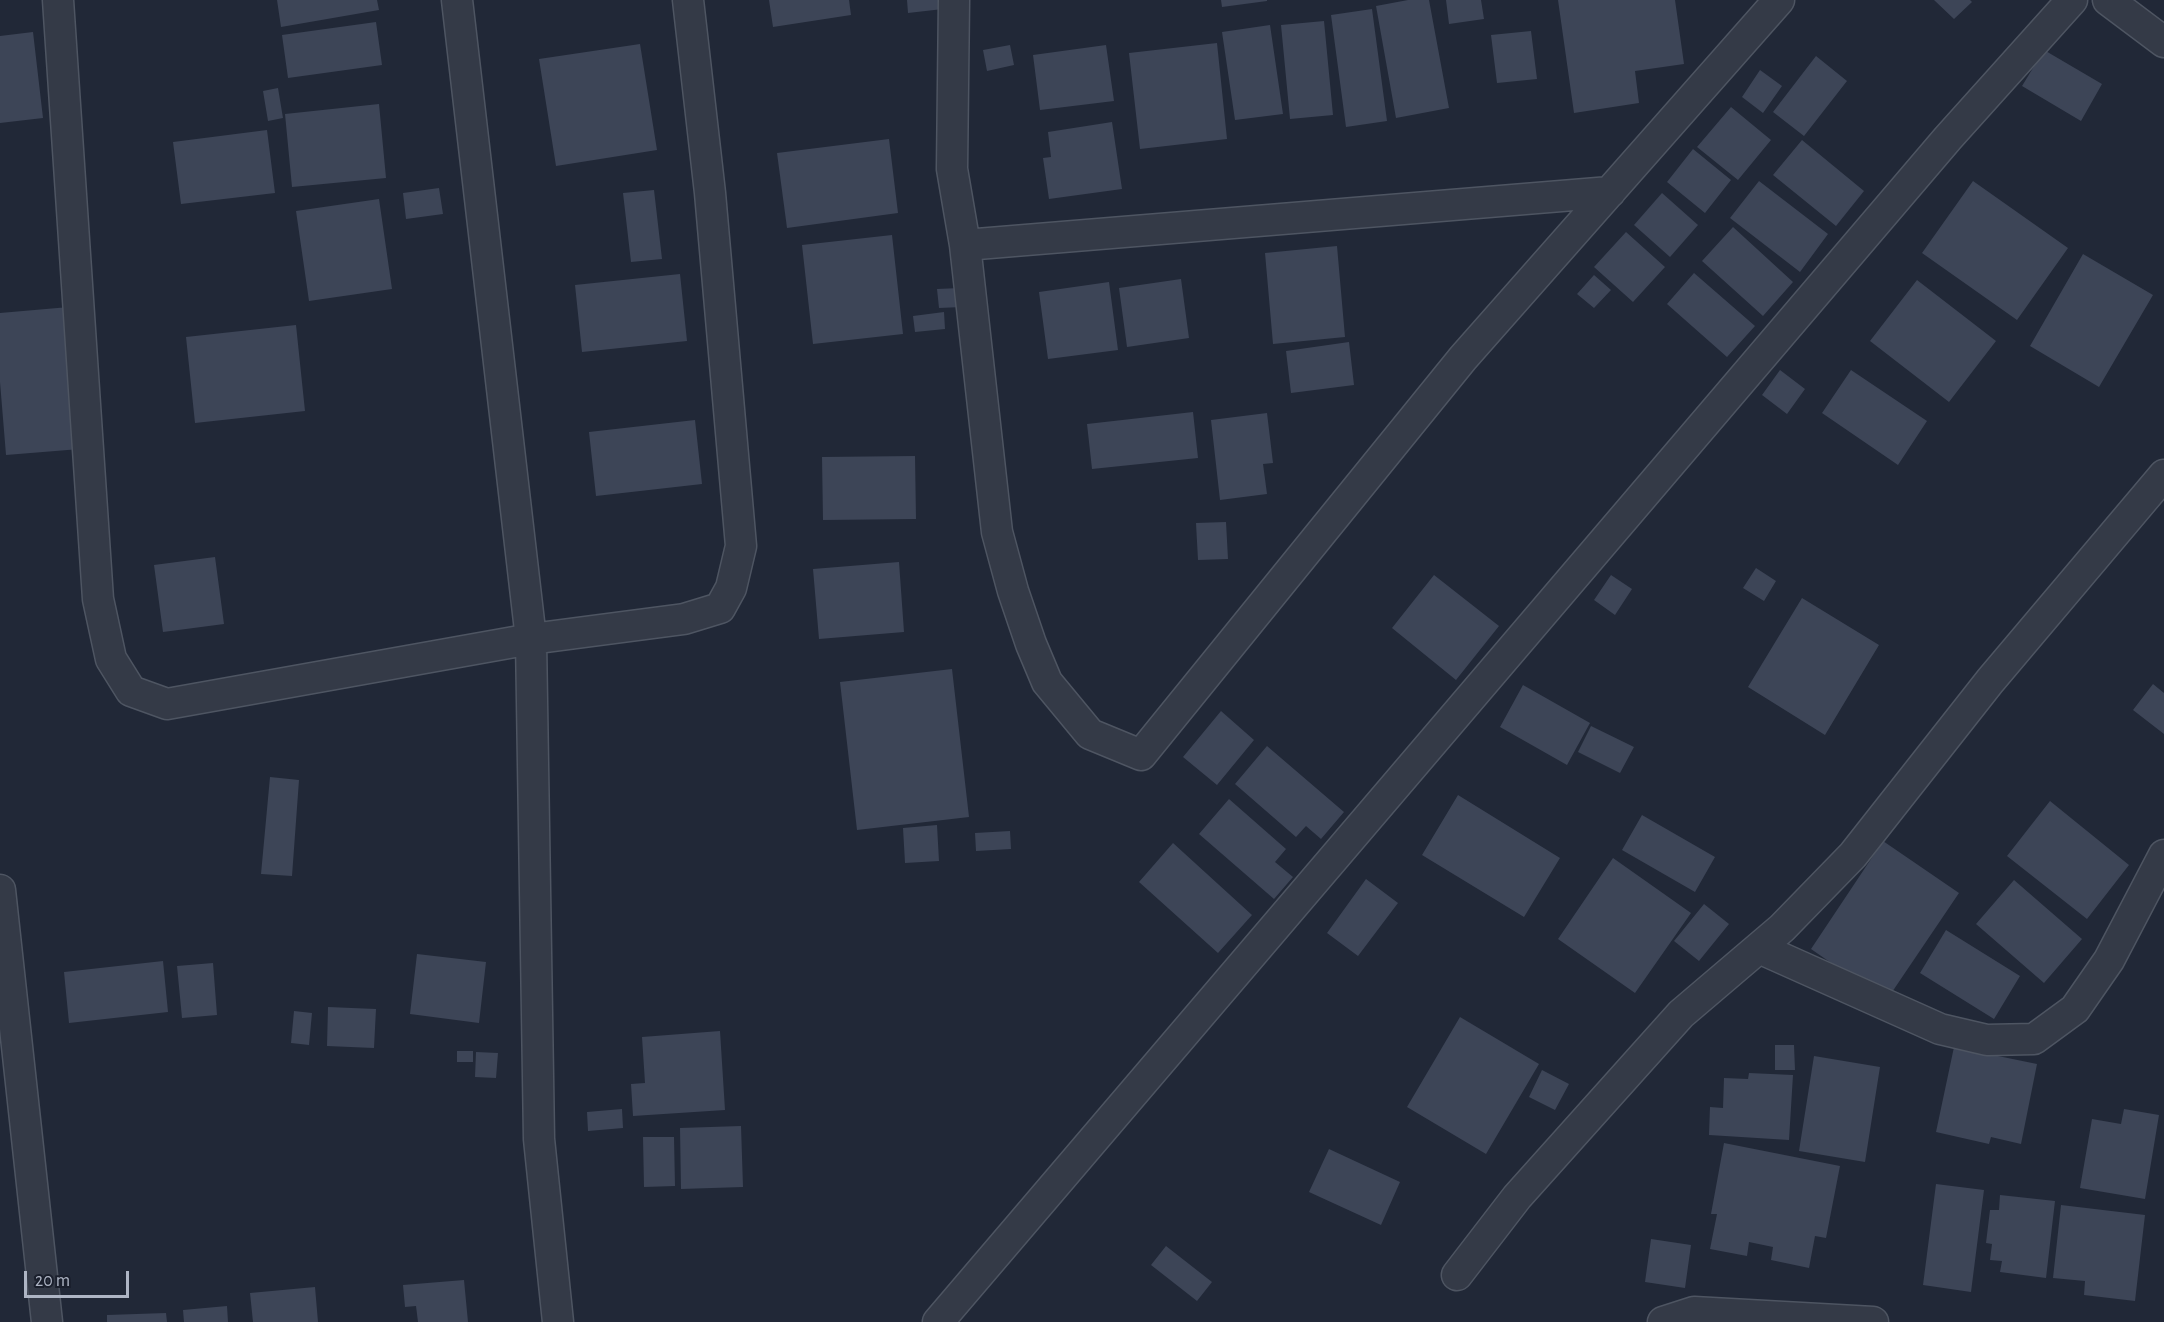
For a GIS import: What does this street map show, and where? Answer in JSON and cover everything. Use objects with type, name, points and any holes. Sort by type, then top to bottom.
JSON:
[{"type":"street","points":[[58,0],[98,599],[111,659],[131,691],[167,704],[531,639],[684,619],[720,608],[731,588],[741,546],[711,193],[688,0]]},
{"type":"street","points":[[457,0],[531,639],[539,1139],[558,1322]]},
{"type":"street","points":[[954,0],[952,169],[965,245],[997,532],[1013,591],[1047,682],[1090,734],[1142,755],[1463,358],[1779,0]]},
{"type":"street","points":[[938,1322],[1941,147],[2072,0]]},
{"type":"street","points":[[2108,0],[2164,42]]},
{"type":"street","points":[[965,245],[1610,192]]},
{"type":"street","points":[[1457,1275],[1517,1197],[1681,1014],[1782,928],[1853,855],[1990,681],[2164,475]]},
{"type":"street","points":[[1759,948],[1940,1029],[1987,1040],[2034,1039],[2075,1010],[2109,960],[2164,855]]},
{"type":"street","points":[[0,890],[47,1322]]},
{"type":"street","points":[[1663,1322],[1694,1312],[1873,1322]]},
{"type":"building","points":[[277,0],[377,0],[379,10],[281,27]]},
{"type":"building","points":[[769,0],[849,0],[851,15],[773,27]]},
{"type":"building","points":[[907,0],[942,0],[943,9],[908,13]]},
{"type":"building","points":[[1221,0],[1267,0],[1267,1],[1222,7]]},
{"type":"building","points":[[1408,0],[1429,0],[1449,108],[1396,118],[1376,6]]},
{"type":"building","points":[[1446,0],[1481,0],[1484,19],[1449,24]]},
{"type":"building","points":[[1558,0],[1675,0],[1684,64],[1635,71],[1639,103],[1574,113]]},
{"type":"building","points":[[1934,0],[1970,0],[1972,2],[1954,19]]},
{"type":"building","points":[[1372,9],[1387,121],[1346,127],[1331,15]]},
{"type":"building","points":[[1324,21],[1333,115],[1290,119],[1281,25]]},
{"type":"building","points":[[376,22],[382,65],[288,78],[282,35]]},
{"type":"building","points":[[1270,25],[1283,114],[1235,120],[1222,32]]},
{"type":"building","points":[[1531,31],[1537,79],[1497,83],[1491,35]]},
{"type":"building","points":[[33,32],[43,118],[0,123],[0,36]]},
{"type":"building","points":[[1217,43],[1227,139],[1140,149],[1129,53]]},
{"type":"building","points":[[640,44],[657,150],[556,166],[539,59]]},
{"type":"building","points":[[1010,45],[1014,65],[987,71],[983,50]]},
{"type":"building","points":[[1106,45],[1114,101],[1040,110],[1033,55]]},
{"type":"building","points":[[2044,50],[2102,84],[2081,121],[2022,86]]},
{"type":"building","points":[[1816,56],[1847,81],[1804,136],[1773,112]]},
{"type":"building","points":[[1760,70],[1782,86],[1763,113],[1742,97]]},
{"type":"building","points":[[278,88],[283,118],[268,121],[263,91]]},
{"type":"building","points":[[379,104],[386,178],[292,187],[285,114]]},
{"type":"building","points":[[1731,107],[1771,140],[1738,180],[1697,147]]},
{"type":"building","points":[[1112,122],[1122,189],[1049,199],[1043,158],[1051,157],[1048,132]]},
{"type":"building","points":[[267,130],[275,193],[181,204],[173,142]]},
{"type":"building","points":[[889,139],[898,213],[787,228],[777,153]]},
{"type":"building","points":[[1802,140],[1864,191],[1836,226],[1773,175]]},
{"type":"building","points":[[1693,149],[1731,180],[1705,213],[1667,182]]},
{"type":"building","points":[[1759,181],[1828,234],[1800,272],[1730,218]]},
{"type":"building","points":[[1973,181],[2068,248],[2017,320],[1922,253]]},
{"type":"building","points":[[439,188],[443,214],[406,219],[403,193]]},
{"type":"building","points":[[654,190],[662,259],[631,262],[623,193]]},
{"type":"building","points":[[1662,193],[1698,225],[1670,257],[1634,225]]},
{"type":"building","points":[[379,199],[392,289],[309,301],[296,211]]},
{"type":"building","points":[[1733,227],[1793,282],[1763,316],[1702,261]]},
{"type":"building","points":[[1626,232],[1665,267],[1633,302],[1594,267]]},
{"type":"building","points":[[892,235],[903,334],[813,344],[802,245]]},
{"type":"building","points":[[1337,246],[1345,337],[1273,344],[1265,253]]},
{"type":"building","points":[[2083,254],[2153,295],[2099,387],[2030,346]]},
{"type":"building","points":[[1694,273],[1755,326],[1727,357],[1667,304]]},
{"type":"building","points":[[680,274],[687,341],[582,352],[575,285]]},
{"type":"building","points":[[1594,275],[1611,290],[1594,308],[1577,294]]},
{"type":"building","points":[[1181,279],[1189,338],[1127,347],[1119,288]]},
{"type":"building","points":[[1917,280],[1996,341],[1949,402],[1870,341]]},
{"type":"building","points":[[1109,282],[1118,350],[1048,359],[1039,292]]},
{"type":"building","points":[[960,288],[962,307],[939,308],[937,289]]},
{"type":"building","points":[[69,307],[80,449],[6,455],[0,382],[0,313]]},
{"type":"building","points":[[944,312],[945,329],[915,332],[913,316]]},
{"type":"building","points":[[296,325],[305,411],[195,423],[186,337]]},
{"type":"building","points":[[1349,342],[1354,385],[1291,393],[1286,351]]},
{"type":"building","points":[[1780,370],[1805,389],[1787,414],[1762,395]]},
{"type":"building","points":[[1851,370],[1927,421],[1898,465],[1822,413]]},
{"type":"building","points":[[1193,412],[1198,458],[1092,469],[1087,424]]},
{"type":"building","points":[[1267,413],[1273,463],[1263,464],[1267,494],[1220,500],[1211,420]]},
{"type":"building","points":[[695,420],[702,484],[596,496],[589,432]]},
{"type":"building","points":[[915,456],[916,519],[823,520],[822,457]]},
{"type":"building","points":[[1226,522],[1228,559],[1198,560],[1196,523]]},
{"type":"building","points":[[215,557],[224,624],[163,632],[154,565]]},
{"type":"building","points":[[899,562],[904,632],[819,639],[813,569]]},
{"type":"building","points":[[1756,568],[1776,581],[1764,601],[1743,588]]},
{"type":"building","points":[[1434,575],[1499,626],[1456,680],[1392,628]]},
{"type":"building","points":[[1611,575],[1632,589],[1615,615],[1594,600]]},
{"type":"building","points":[[1802,598],[1879,645],[1825,735],[1748,687]]},
{"type":"building","points":[[952,669],[969,817],[857,830],[840,682]]},
{"type":"building","points":[[2153,684],[2164,693],[2164,734],[2133,710]]},
{"type":"building","points":[[1523,685],[1590,723],[1567,765],[1500,727]]},
{"type":"building","points":[[1221,711],[1254,740],[1217,785],[1183,757]]},
{"type":"building","points":[[1591,726],[1634,747],[1620,773],[1578,752]]},
{"type":"building","points":[[1267,746],[1344,812],[1321,839],[1306,826],[1296,837],[1235,784]]},
{"type":"building","points":[[270,777],[299,780],[292,876],[261,874]]},
{"type":"building","points":[[1458,795],[1560,858],[1524,917],[1422,855]]},
{"type":"building","points":[[1229,799],[1286,849],[1275,862],[1293,877],[1274,899],[1199,834]]},
{"type":"building","points":[[2050,801],[2129,865],[2087,919],[2007,856]]},
{"type":"building","points":[[1642,815],[1715,857],[1695,892],[1622,850]]},
{"type":"building","points":[[937,825],[939,861],[905,863],[903,828]]},
{"type":"building","points":[[1010,831],[1011,849],[976,851],[975,833]]},
{"type":"building","points":[[1883,841],[1959,893],[1886,1001],[1811,949]]},
{"type":"building","points":[[1173,843],[1252,915],[1218,953],[1139,882]]},
{"type":"building","points":[[1613,858],[1691,913],[1635,993],[1558,939]]},
{"type":"building","points":[[1366,879],[1398,903],[1358,956],[1327,933]]},
{"type":"building","points":[[2014,880],[2082,939],[2044,983],[1976,924]]},
{"type":"building","points":[[1704,904],[1729,924],[1699,961],[1674,941]]},
{"type":"building","points":[[1946,930],[2020,976],[1994,1019],[1920,973]]},
{"type":"building","points":[[417,954],[486,962],[479,1023],[410,1014]]},
{"type":"building","points":[[163,961],[168,1012],[69,1023],[64,972]]},
{"type":"building","points":[[213,963],[217,1015],[182,1018],[177,966]]},
{"type":"building","points":[[328,1007],[376,1009],[374,1048],[327,1046]]},
{"type":"building","points":[[294,1011],[312,1013],[309,1045],[291,1043]]},
{"type":"building","points":[[1460,1017],[1539,1064],[1486,1154],[1407,1107]]},
{"type":"building","points":[[720,1031],[725,1110],[633,1116],[631,1084],[645,1083],[642,1037]]},
{"type":"building","points":[[1775,1045],[1794,1045],[1795,1070],[1775,1070]]},
{"type":"building","points":[[1954,1047],[2037,1064],[2021,1144],[1991,1137],[1989,1144],[1936,1132]]},
{"type":"building","points":[[457,1051],[473,1051],[473,1062],[457,1062]]},
{"type":"building","points":[[476,1052],[498,1053],[496,1078],[475,1077]]},
{"type":"building","points":[[1814,1056],[1880,1067],[1865,1162],[1799,1151]]},
{"type":"building","points":[[1542,1070],[1569,1084],[1555,1110],[1529,1097]]},
{"type":"building","points":[[1749,1073],[1793,1075],[1789,1140],[1709,1135],[1710,1107],[1723,1108],[1724,1078],[1748,1079]]},
{"type":"building","points":[[622,1109],[623,1128],[588,1131],[587,1112]]},
{"type":"building","points":[[2124,1109],[2159,1115],[2145,1199],[2080,1188],[2092,1119],[2121,1124]]},
{"type":"building","points":[[741,1126],[743,1187],[681,1189],[680,1128]]},
{"type":"building","points":[[643,1137],[674,1137],[675,1186],[644,1187]]},
{"type":"building","points":[[1724,1143],[1840,1166],[1826,1238],[1815,1236],[1809,1268],[1771,1260],[1773,1247],[1749,1242],[1747,1256],[1710,1249],[1717,1214],[1711,1214]]},
{"type":"building","points":[[1329,1149],[1400,1182],[1381,1225],[1309,1192]]},
{"type":"building","points":[[1936,1184],[1984,1190],[1971,1292],[1923,1285]]},
{"type":"building","points":[[2000,1195],[2055,1201],[2046,1278],[2000,1272],[2002,1261],[1990,1260],[1992,1244],[1986,1243],[1990,1210],[1999,1210]]},
{"type":"building","points":[[2061,1205],[2145,1215],[2135,1301],[2084,1295],[2085,1281],[2053,1278]]},
{"type":"building","points":[[1651,1239],[1691,1245],[1685,1288],[1645,1282]]},
{"type":"building","points":[[1166,1246],[1212,1282],[1197,1301],[1151,1265]]},
{"type":"building","points":[[464,1280],[468,1322],[418,1322],[416,1306],[405,1307],[403,1285]]},
{"type":"building","points":[[315,1287],[318,1322],[253,1322],[250,1293]]},
{"type":"building","points":[[227,1306],[228,1322],[184,1322],[183,1310]]},
{"type":"building","points":[[166,1313],[167,1322],[107,1322],[107,1315]]}]
